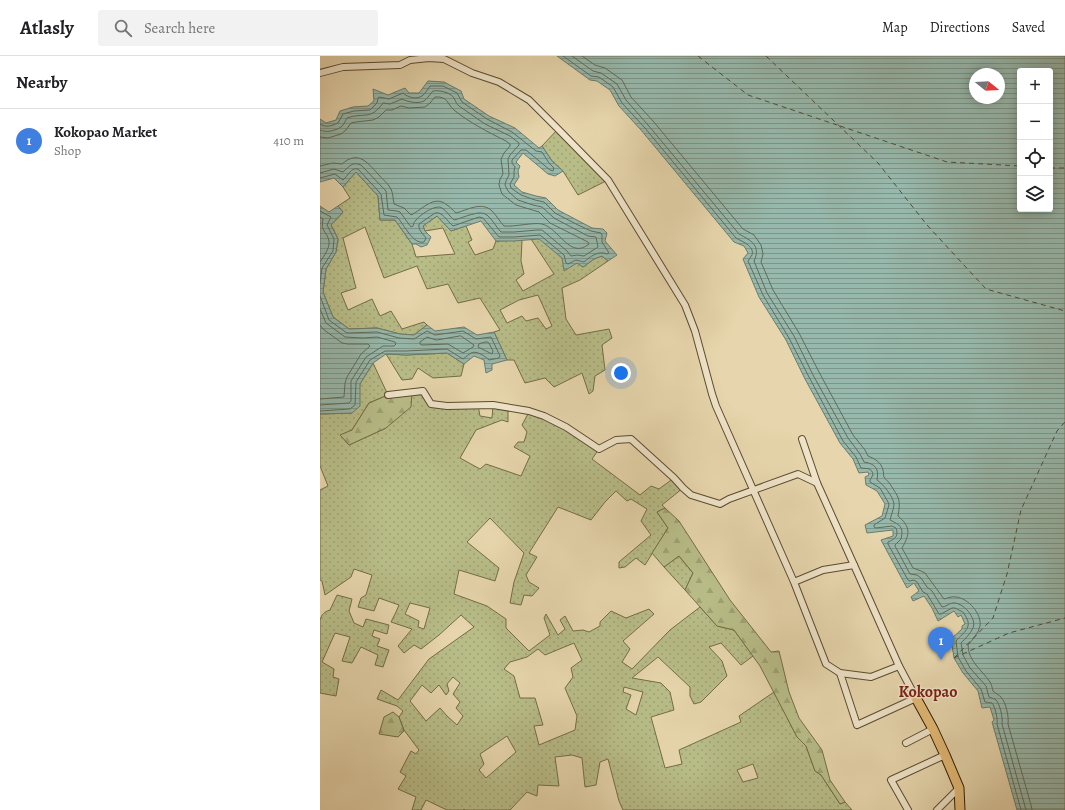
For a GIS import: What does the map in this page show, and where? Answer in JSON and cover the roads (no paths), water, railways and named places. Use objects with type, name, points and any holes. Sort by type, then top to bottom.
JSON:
[{"type":"main road","points":[[916,698],[946,754],[959,788],[960,810]]},
{"type":"street","points":[[320,73],[343,67],[400,65],[410,60],[429,58],[444,60],[472,73],[499,82],[529,100],[608,180],[685,305],[695,331],[716,406],[794,582],[826,664],[840,673],[871,677],[899,666]]},
{"type":"street","points":[[388,395],[423,391],[431,404],[447,406],[493,404],[529,412],[544,416],[566,427],[598,449],[616,440],[631,439],[691,495],[720,504],[730,498],[798,474],[818,482]]},
{"type":"street","points":[[802,439],[818,482],[854,565],[899,666],[916,698],[857,725],[840,673]]},
{"type":"street","points":[[794,582],[823,570],[854,565]]},
{"type":"street","points":[[906,743],[933,729]]},
{"type":"street","points":[[908,810],[891,780],[946,754]]},
{"type":"street","points":[[937,810],[959,788]]},
{"type":"water","points":[[557,56],[1065,56],[1065,810],[1017,810],[992,722],[994,720],[990,707],[982,708],[978,691],[963,673],[954,658],[951,639],[962,629],[962,626],[965,624],[961,615],[958,617],[954,611],[938,621],[924,596],[913,601],[911,597],[919,591],[914,583],[907,588],[881,540],[893,536],[893,530],[867,533],[865,525],[882,516],[885,504],[877,491],[866,485],[865,477],[869,475],[868,472],[859,473],[853,459],[840,443],[805,379],[786,340],[759,297],[743,259],[748,253],[744,246],[734,242],[641,130],[619,106],[610,90],[597,81],[590,80]]},
{"type":"water","points":[[428,81],[444,82],[461,91],[464,99],[489,116],[515,128],[539,148],[542,146],[552,161],[563,171],[555,176],[548,174],[523,153],[516,162],[520,166],[518,171],[519,177],[514,185],[522,192],[546,198],[558,210],[592,228],[603,229],[607,233],[605,241],[617,255],[608,261],[602,256],[594,259],[583,267],[577,263],[564,271],[562,258],[539,239],[496,241],[481,221],[451,231],[437,216],[423,226],[425,231],[431,237],[427,245],[421,247],[416,244],[412,244],[395,220],[380,220],[378,196],[356,172],[343,187],[334,178],[320,182],[320,119],[326,123],[336,120],[340,111],[353,107],[368,106],[374,101],[373,89],[388,95],[405,88],[409,93],[419,93]]},
{"type":"water","points":[[320,206],[329,212],[338,206],[343,212],[331,225],[338,239],[336,252],[326,269],[323,292],[333,317],[349,329],[377,328],[400,334],[414,335],[427,325],[435,331],[464,327],[477,335],[494,332],[507,360],[492,364],[492,370],[486,373],[484,360],[474,356],[464,364],[447,353],[406,355],[386,354],[373,363],[360,384],[360,406],[352,413],[320,414]]},
{"type":"place","name":"Kokopao Market","points":[[941,660]]},
{"type":"district","name":"Kokopao","points":[[928,692]]}]
